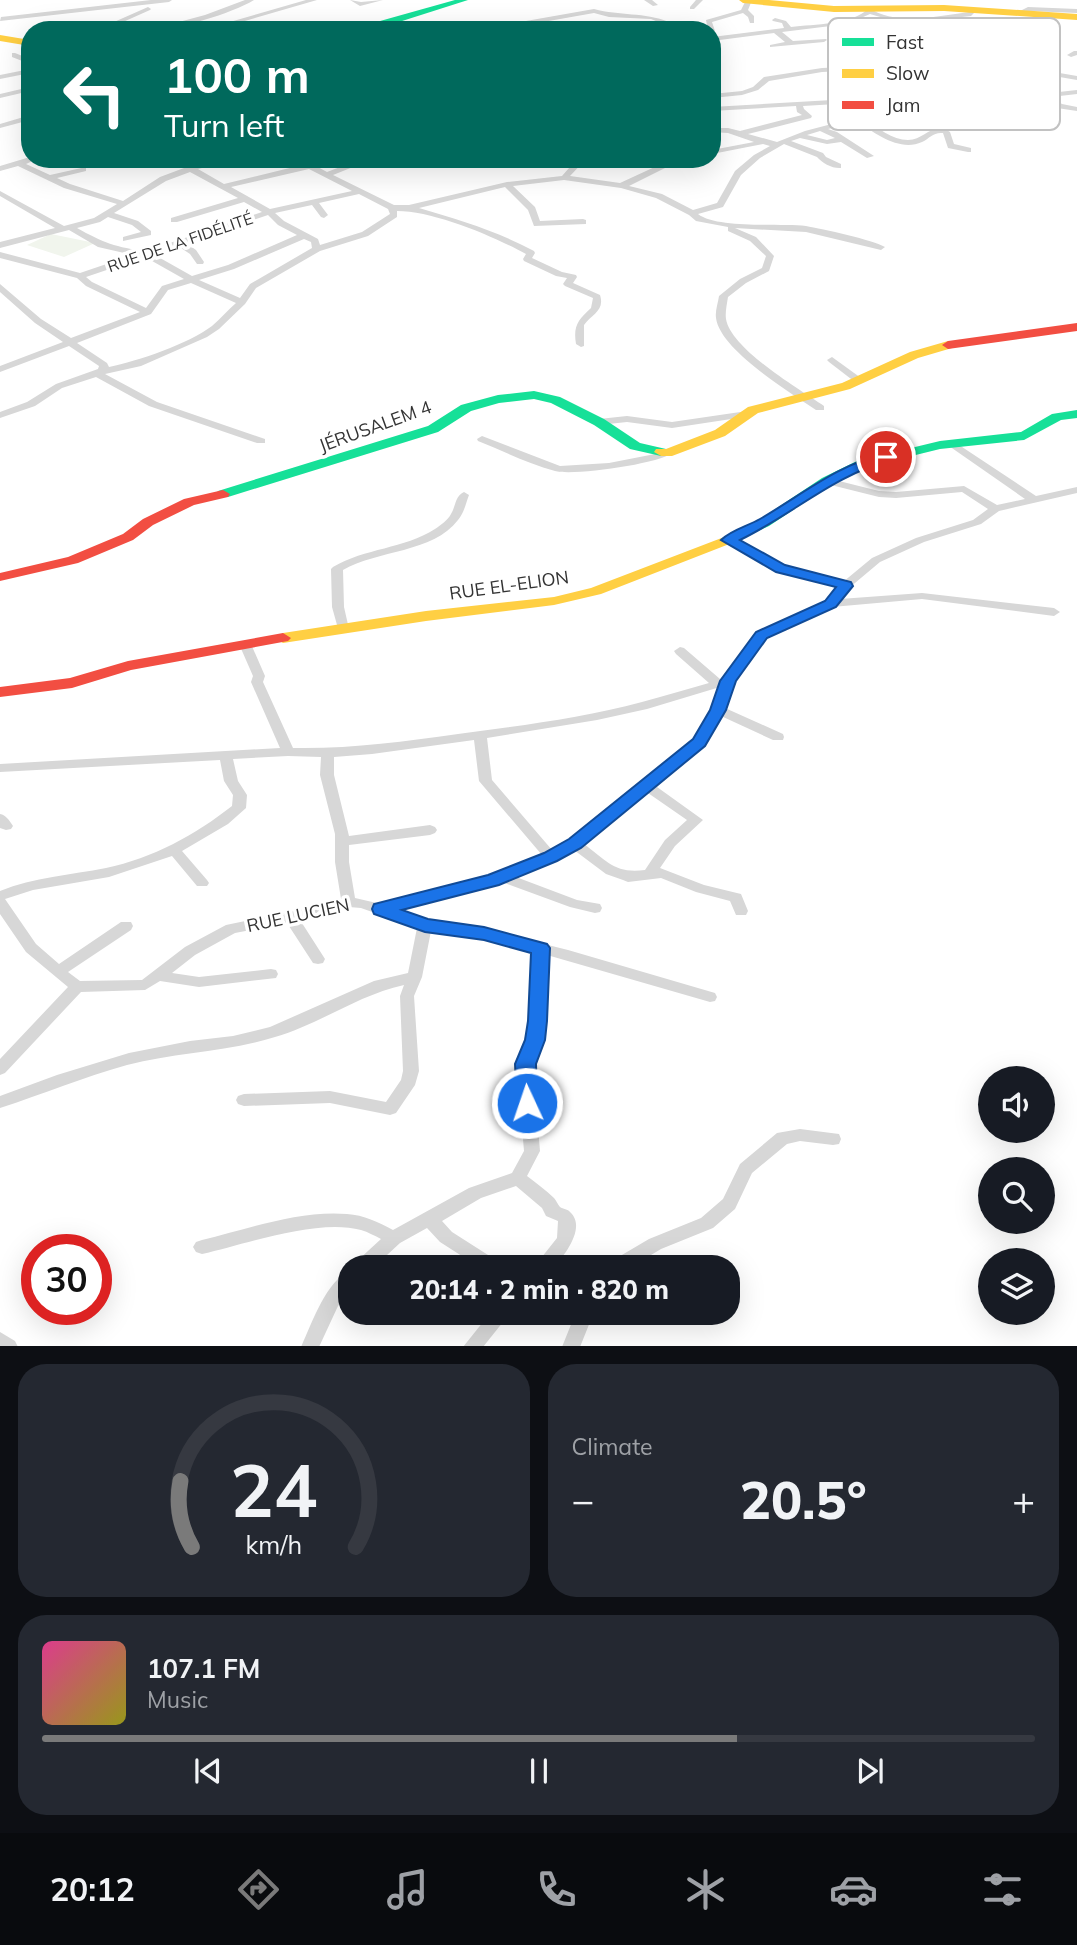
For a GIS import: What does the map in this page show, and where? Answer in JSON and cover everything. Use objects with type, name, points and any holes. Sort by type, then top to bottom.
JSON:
[{"type":"street","points":[[1,19],[169,0]]},
{"type":"street","points":[[187,21],[250,0]]},
{"type":"street","points":[[238,21],[314,0]]},
{"type":"street","points":[[353,0],[360,4],[380,0]]},
{"type":"street","points":[[395,21],[410,14],[464,0]]},
{"type":"street","points":[[647,0],[655,5]]},
{"type":"street","points":[[692,8],[700,0]]},
{"type":"street","points":[[746,3],[752,22]]},
{"type":"street","points":[[708,21],[722,19],[746,3],[869,11],[974,10],[1077,17]]},
{"type":"street","points":[[1,19],[58,4]]},
{"type":"street","points":[[119,21],[149,10],[144,4]]},
{"type":"street","points":[[1021,12],[1028,9],[1077,11]]},
{"type":"street","points":[[924,18],[971,14],[974,10]]},
{"type":"street","points":[[537,21],[594,11],[609,15],[652,17],[662,21]]},
{"type":"street","points":[[869,11],[884,18]]},
{"type":"street","points":[[855,18],[869,11]]},
{"type":"street","points":[[775,20],[784,22],[789,30]]},
{"type":"street","points":[[721,38],[828,25]]},
{"type":"street","points":[[776,32],[791,43]]},
{"type":"street","points":[[0,38],[21,42]]},
{"type":"street","points":[[772,46],[824,40]]},
{"type":"street","points":[[15,55],[21,58]]},
{"type":"street","points":[[822,70],[828,74]]},
{"type":"street","points":[[721,95],[748,93],[760,88],[766,79],[828,70]]},
{"type":"street","points":[[0,78],[21,73]]},
{"type":"street","points":[[10,76],[21,82]]},
{"type":"street","points":[[0,96],[21,90]]},
{"type":"street","points":[[721,109],[828,103]]},
{"type":"street","points":[[739,134],[808,116],[800,110],[799,105]]},
{"type":"street","points":[[0,126],[21,120]]},
{"type":"street","points":[[692,213],[720,205],[729,185],[739,172],[779,142],[828,127]]},
{"type":"street","points":[[821,129],[870,156]]},
{"type":"street","points":[[721,130],[760,143]]},
{"type":"street","points":[[874,130],[879,134],[911,141],[917,141],[933,130]]},
{"type":"street","points":[[941,130],[946,132],[951,146],[968,150]]},
{"type":"street","points":[[798,135],[813,136],[828,142],[842,139]]},
{"type":"street","points":[[721,150],[779,142],[820,155],[838,166]]},
{"type":"street","points":[[0,158],[10,166]]},
{"type":"street","points":[[0,169],[20,164]]},
{"type":"street","points":[[28,168],[48,178],[122,203]]},
{"type":"street","points":[[0,245],[67,228],[108,214],[163,178],[193,168],[269,212],[281,223],[305,234],[315,241],[317,249]]},
{"type":"street","points":[[222,187],[302,168]]},
{"type":"street","points":[[313,168],[393,208],[409,208],[507,184],[564,178],[621,186],[659,195],[699,219],[746,233],[762,244],[770,256],[766,269],[743,281],[724,296],[721,319],[728,333],[771,374],[820,408]]},
{"type":"street","points":[[325,175],[344,168]]},
{"type":"street","points":[[564,178],[573,168]]},
{"type":"street","points":[[621,186],[660,168]]},
{"type":"street","points":[[48,178],[83,169]]},
{"type":"street","points":[[507,184],[532,209],[537,224],[583,222]]},
{"type":"street","name":"RUE DE LA FIDÉLITÉ","points":[[80,276],[269,212],[360,191]]},
{"type":"street","points":[[2,197],[101,245],[126,252],[145,253],[190,279],[242,302]]},
{"type":"street","points":[[174,220],[244,199]]},
{"type":"street","points":[[313,201],[324,215]]},
{"type":"street","points":[[0,415],[31,404],[59,386],[138,363],[204,335],[242,302],[253,286],[317,249],[375,229],[394,215],[393,208]]},
{"type":"street","points":[[409,208],[505,239],[531,253],[527,259],[559,274],[573,277],[568,284],[597,298],[598,303],[597,308],[580,320],[578,331],[581,344]]},
{"type":"street","points":[[108,214],[135,223],[148,233],[126,239]]},
{"type":"street","points":[[718,224],[821,231],[881,247]]},
{"type":"street","points":[[0,369],[148,312],[165,288],[230,267],[305,234]]},
{"type":"street","points":[[179,242],[193,252],[200,262]]},
{"type":"street","points":[[0,255],[80,276],[89,284],[148,312]]},
{"type":"street","points":[[1,290],[38,321],[104,365],[100,372]]},
{"type":"street","points":[[482,439],[559,469],[609,466],[658,457],[720,433],[753,410],[845,386],[914,355],[957,342],[1077,327]]},
{"type":"street","points":[[832,360],[859,380]]},
{"type":"street","points":[[100,372],[153,404],[261,441]]},
{"type":"street","name":"JÉRUSALEM 4","points":[[0,577],[73,560],[128,537],[149,522],[189,502],[247,488],[378,448],[433,429],[466,408],[498,398],[534,395],[555,400],[599,422],[635,446],[667,453]]},
{"type":"street","points":[[599,422],[623,419],[675,425],[747,414]]},
{"type":"street","name":"RUE EL-ELION","points":[[0,692],[72,683],[128,666],[245,644],[426,616],[554,601],[596,591],[729,540],[764,523],[827,481],[862,464],[911,450],[1024,436],[1058,417],[1077,414]]},
{"type":"street","points":[[953,444],[1032,499]]},
{"type":"street","points":[[827,481],[879,494],[896,495],[964,489],[995,509]]},
{"type":"street","points":[[830,604],[845,586],[876,560],[896,549],[977,522],[995,509],[1077,490]]},
{"type":"street","points":[[343,629],[338,607],[337,569],[350,559],[397,548],[443,528],[454,518],[464,495]]},
{"type":"street","points":[[729,540],[781,569],[845,586]]},
{"type":"street","points":[[830,604],[922,596],[1054,612]]},
{"type":"street","name":"RUE LUCIEN","points":[[77,987],[145,985],[190,951],[231,929],[349,902],[381,909],[502,877],[551,857],[575,844],[648,787],[699,742],[718,710],[723,682],[761,635],[830,604]]},
{"type":"street","points":[[245,644],[259,676],[257,682],[288,752]]},
{"type":"street","points":[[680,652],[723,682]]},
{"type":"street","points":[[0,768],[372,750],[597,716],[723,682]]},
{"type":"street","points":[[718,710],[778,737]]},
{"type":"street","points":[[480,735],[486,780],[551,857]]},
{"type":"street","points":[[327,753],[327,775],[342,841],[342,862],[349,902]]},
{"type":"street","points":[[0,896],[26,885],[109,872],[174,850],[239,808],[240,795],[231,781],[226,757]]},
{"type":"street","points":[[648,787],[696,820],[670,843],[649,876]]},
{"type":"street","points":[[342,841],[430,830]]},
{"type":"street","points":[[575,844],[611,870],[628,877],[663,873],[701,889],[736,897],[741,911]]},
{"type":"street","points":[[174,850],[202,883]]},
{"type":"street","points":[[502,877],[575,904],[595,908]]},
{"type":"street","points":[[0,903],[31,948],[77,987],[0,1069]]},
{"type":"street","points":[[381,909],[425,925],[484,933],[693,990],[710,997]]},
{"type":"street","points":[[291,917],[318,959]]},
{"type":"street","points":[[244,1100],[292,1096],[330,1097],[390,1109],[409,1081],[411,1071],[407,996],[415,977],[425,925]]},
{"type":"street","points":[[57,972],[126,926]]},
{"type":"street","points":[[375,1255],[411,1227],[475,1193],[518,1178],[532,1151],[525,1068],[537,1021],[540,948]]},
{"type":"street","points":[[159,976],[199,982],[271,974]]},
{"type":"street","points":[[0,1102],[129,1059],[233,1042],[274,1031],[379,985],[415,977]]},
{"type":"street","points":[[635,1255],[707,1223],[729,1205],[746,1169],[783,1138],[800,1135],[833,1139]]},
{"type":"street","points":[[518,1178],[549,1204],[552,1211],[565,1217],[568,1226],[565,1242],[553,1255]]},
{"type":"street","points":[[430,1219],[446,1237],[475,1255]]},
{"type":"street","points":[[202,1247],[291,1226],[328,1221],[361,1223],[394,1238]]},
{"type":"street","points":[[310,1346],[331,1301],[338,1293]]},
{"type":"street","points":[[472,1346],[491,1325]]},
{"type":"street","points":[[571,1346],[580,1325]]},
{"type":"street","points":[[0,1340],[9,1346]]},
{"type":"shaded area","points":[[51,234],[95,243],[64,257],[27,245]]},
{"type":"traffic: fast","points":[[394,21],[464,0]]},
{"type":"traffic: fast","points":[[223,494],[433,429],[466,408],[498,399],[534,395],[555,400],[599,422],[635,446],[661,452]]},
{"type":"traffic: fast","points":[[732,538],[764,523],[827,481],[862,464],[940,445],[1024,436],[1057,417],[1077,414]]},
{"type":"traffic: slow","points":[[743,0],[834,9],[944,8],[1077,17]]},
{"type":"traffic: slow","points":[[0,38],[21,42]]},
{"type":"traffic: slow","points":[[661,452],[667,453],[720,433],[753,410],[846,386],[914,355],[948,345]]},
{"type":"traffic: slow","points":[[283,638],[426,616],[554,601],[596,591],[732,538]]},
{"type":"traffic: jam","points":[[948,345],[1077,327]]},
{"type":"traffic: jam","points":[[0,577],[73,560],[128,537],[148,522],[189,502],[223,494]]},
{"type":"traffic: jam","points":[[0,692],[72,683],[128,666],[283,638]]},
{"type":"route","points":[[527,1103],[526,1064],[535,1040],[539,1007],[540,948],[484,933],[425,925],[381,909],[493,880],[551,857],[575,844],[648,787],[699,742],[718,710],[728,681],[761,635],[830,604],[845,586],[781,569],[729,540],[764,523],[827,481],[862,464],[886,457]]}]
